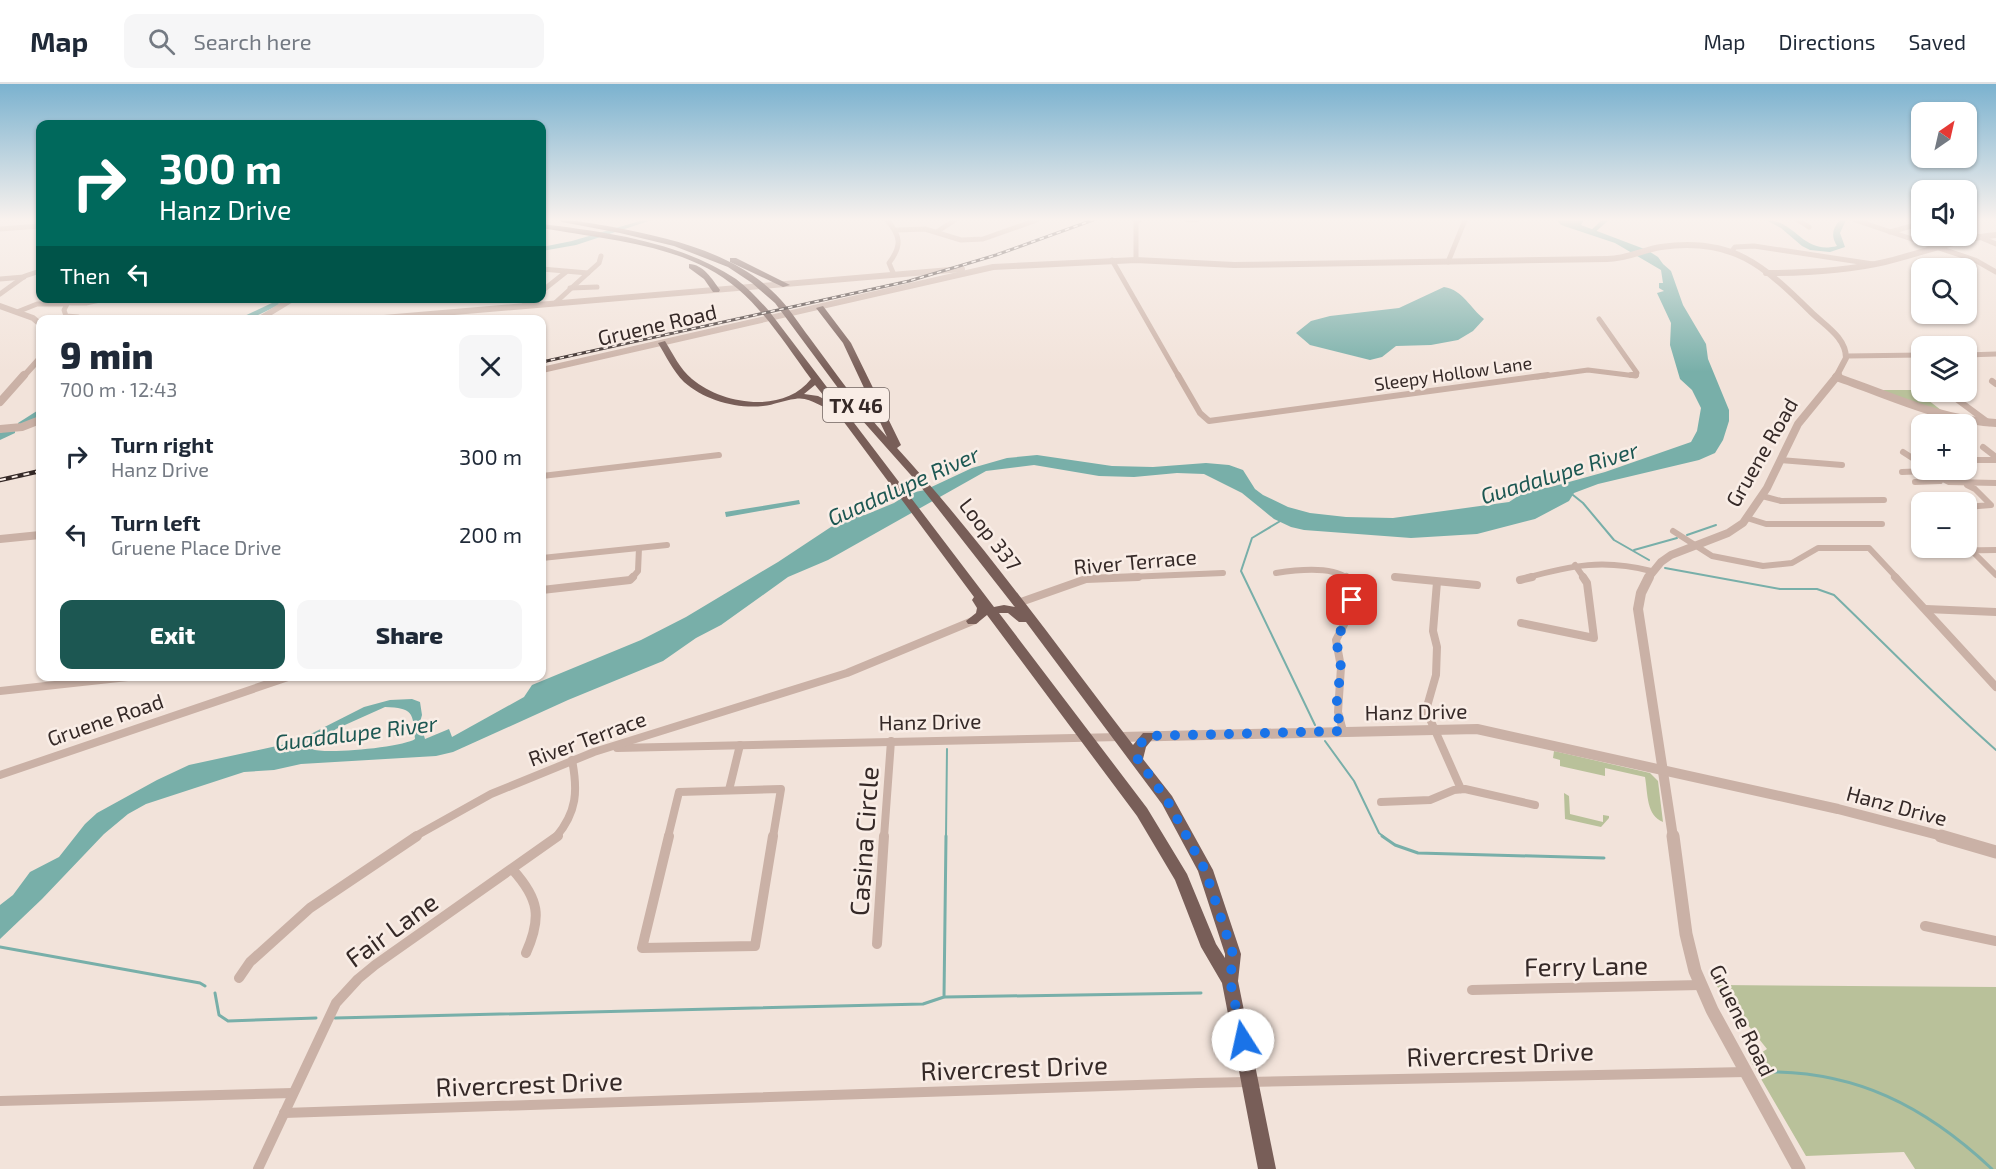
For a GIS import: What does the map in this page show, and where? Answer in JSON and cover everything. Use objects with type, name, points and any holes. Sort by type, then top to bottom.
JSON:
[{"type":"main road","points":[[699,271],[712,282],[716,291]]},
{"type":"main road","name":"Loop 337","points":[[713,271],[736,283],[778,329],[1142,812],[1170,856],[1198,914],[1209,947],[1230,981]]},
{"type":"main road","name":"Loop 337","points":[[738,271],[772,296],[796,325],[864,417],[904,459],[1018,603],[1167,800],[1205,870],[1233,954],[1230,981],[1268,1169]]},
{"type":"main road","points":[[755,271],[786,285]]},
{"type":"main road","points":[[820,308],[847,344],[904,459]]},
{"type":"main road","points":[[662,343],[684,375],[708,392],[744,404],[767,402],[792,396],[810,388],[815,380]]},
{"type":"main road","points":[[792,396],[815,398],[841,413]]},
{"type":"main road","points":[[960,570],[959,575],[983,608],[981,615],[972,621]]},
{"type":"main road","points":[[991,612],[1003,609],[1016,611],[1045,648],[1056,654]]},
{"type":"main road","points":[[972,621],[999,622]]},
{"type":"main road","points":[[1137,758],[1140,744],[1148,736]]},
{"type":"street","points":[[555,271],[588,273]]},
{"type":"street","points":[[555,303],[590,271]]},
{"type":"street","points":[[892,271],[894,275]]},
{"type":"street","points":[[419,315],[965,271]]},
{"type":"street","name":"Gruene Road","points":[[546,369],[820,308],[972,271]]},
{"type":"street","name":"Sleepy Hollow Lane","points":[[1118,271],[1206,420],[1225,420],[1588,370],[1636,376],[1637,374],[1599,319]]},
{"type":"street","name":"Gruene Road","points":[[1763,271],[1825,325],[1842,344],[1847,356],[1836,376],[1811,403],[1797,425],[1762,496],[1747,518],[1735,529],[1669,555],[1651,572],[1640,593],[1638,609],[1665,772],[1686,934],[1701,985],[1799,1169]]},
{"type":"street","points":[[1766,273],[1833,271]]},
{"type":"street","points":[[0,279],[36,272]]},
{"type":"street","points":[[546,288],[566,272]]},
{"type":"street","points":[[0,294],[25,276]]},
{"type":"street","points":[[570,288],[597,287]]},
{"type":"street","points":[[17,312],[37,304],[54,303]]},
{"type":"street","points":[[266,315],[286,303]]},
{"type":"street","points":[[524,306],[527,303]]},
{"type":"street","points":[[0,306],[36,322]]},
{"type":"street","points":[[1977,355],[1996,354]]},
{"type":"street","points":[[1847,356],[1911,355]]},
{"type":"street","points":[[0,402],[36,362]]},
{"type":"street","points":[[1836,376],[1935,415],[1975,423],[1993,423]]},
{"type":"street","points":[[1962,402],[1993,423]]},
{"type":"street","points":[[0,429],[22,427],[36,422]]},
{"type":"street","points":[[1983,447],[1996,458]]},
{"type":"street","points":[[1903,452],[1911,458]]},
{"type":"street","points":[[546,476],[719,455]]},
{"type":"street","points":[[1977,459],[1996,458]]},
{"type":"street","points":[[1780,460],[1842,465]]},
{"type":"street","points":[[1902,472],[1911,469]]},
{"type":"street","points":[[1915,482],[1996,483]]},
{"type":"street","points":[[1966,484],[1976,489],[1991,505],[1977,506]]},
{"type":"street","points":[[1762,496],[1781,501],[1884,500]]},
{"type":"street","points":[[1747,518],[1766,524],[1780,525],[1882,524]]},
{"type":"street","points":[[1673,531],[1712,556],[1763,566],[1792,564],[1818,548],[1869,548],[1996,687]]},
{"type":"street","points":[[0,539],[36,535]]},
{"type":"street","points":[[546,558],[667,545]]},
{"type":"street","points":[[546,590],[630,580],[638,571],[639,548]]},
{"type":"street","points":[[1977,550],[1996,550]]},
{"type":"street","points":[[1977,556],[1996,575]]},
{"type":"street","points":[[1520,579],[1603,562],[1623,564],[1651,572]]},
{"type":"street","points":[[1521,623],[1594,638],[1587,583],[1575,566]]},
{"type":"street","points":[[1276,573],[1288,571],[1339,574],[1348,580],[1352,597],[1350,613],[1336,639],[1341,667],[1336,709],[1342,731]]},
{"type":"street","name":"River Terrace","points":[[1018,603],[1086,579],[1223,573]]},
{"type":"street","points":[[1395,577],[1477,585]]},
{"type":"street","points":[[1437,582],[1433,631],[1437,647],[1436,675],[1426,708],[1461,789]]},
{"type":"street","points":[[1926,609],[1996,612]]},
{"type":"street","name":"River Terrace","points":[[239,978],[250,962],[296,920],[402,844],[490,794],[606,748],[847,673],[991,612]]},
{"type":"street","points":[[0,691],[91,681]]},
{"type":"street","name":"Gruene Road","points":[[0,775],[276,681]]},
{"type":"street","name":"Hanz Drive","points":[[606,748],[1342,731],[1488,731],[1872,817],[1996,852]]},
{"type":"street","name":"Casina Circle","points":[[877,944],[891,741]]},
{"type":"street","points":[[729,790],[740,745]]},
{"type":"street","name":"Fair Lane","points":[[258,1169],[336,1003],[375,964],[548,845],[568,825],[579,790],[572,760]]},
{"type":"street","points":[[781,789],[755,946],[642,948],[679,792],[729,790],[781,789]]},
{"type":"street","points":[[1381,802],[1430,800],[1461,789],[1535,805]]},
{"type":"street","points":[[513,870],[528,885],[536,901],[535,935],[525,953]]},
{"type":"street","points":[[1925,926],[1996,941]]},
{"type":"street","name":"Ferry Lane","points":[[1472,990],[1701,985]]},
{"type":"street","name":"Rivercrest Drive","points":[[284,1113],[1553,1074],[1746,1072]]},
{"type":"street","points":[[0,1101],[293,1093]]},
{"type":"green space","points":[[1879,390],[1911,390],[1911,402],[1931,402],[1946,414],[1942,414]]},
{"type":"green space","points":[[1554,751],[1650,773],[1658,781],[1663,822],[1657,819],[1651,809],[1645,777],[1605,768],[1605,776],[1560,766],[1560,760],[1553,758]]},
{"type":"green space","points":[[1564,793],[1569,796],[1570,814],[1603,822],[1603,815],[1609,818],[1601,827],[1565,819]]},
{"type":"green space","points":[[1716,985],[1996,987],[1996,1169],[1915,1169],[1904,1152],[1806,1156],[1750,1060],[1767,1049]]},
{"type":"water","points":[[1661,271],[1671,271],[1683,305],[1706,344],[1708,359],[1729,410],[1729,421],[1723,440],[1715,453],[1699,460],[1598,484],[1574,493],[1569,501],[1535,519],[1477,534],[1411,538],[1304,530],[1291,527],[1274,519],[1242,493],[1204,474],[1099,476],[1034,465],[986,471],[828,560],[788,577],[721,625],[696,638],[663,661],[568,700],[453,752],[436,756],[301,764],[274,770],[244,772],[146,804],[128,814],[104,834],[0,939],[0,905],[13,895],[30,872],[59,857],[85,824],[97,813],[157,780],[189,765],[295,742],[364,707],[390,700],[412,699],[420,702],[422,715],[420,722],[425,739],[449,729],[452,737],[524,697],[532,685],[641,640],[686,617],[778,562],[843,519],[865,515],[894,503],[910,493],[925,490],[972,468],[1007,458],[1037,455],[1112,466],[1153,467],[1206,463],[1229,465],[1243,470],[1255,489],[1263,495],[1288,507],[1310,513],[1346,517],[1393,518],[1509,502],[1526,491],[1551,487],[1605,472],[1691,442],[1697,431],[1701,408],[1692,390],[1680,379],[1670,345],[1671,323],[1657,293],[1664,291],[1659,288],[1659,283],[1663,283]],"holes":[[[385,707],[406,710],[412,717],[415,739],[396,745],[364,749],[332,751],[312,749],[336,729]]]},
{"type":"water","points":[[1444,287],[1461,296],[1484,319],[1473,331],[1458,340],[1431,345],[1396,346],[1382,357],[1370,360],[1310,345],[1296,333],[1311,321],[1330,316],[1399,308]]},
{"type":"water","points":[[799,500],[800,504],[726,517],[725,512]]},
{"type":"waterway","points":[[252,315],[277,304]]},
{"type":"waterway","points":[[21,425],[36,415]]},
{"type":"waterway","points":[[0,437],[12,431]]},
{"type":"waterway","points":[[1573,495],[1583,503],[1614,540],[1649,560]]},
{"type":"waterway","points":[[1282,520],[1252,538],[1241,571],[1315,725]]},
{"type":"waterway","points":[[1687,535],[1716,525]]},
{"type":"waterway","points":[[1634,550],[1677,538]]},
{"type":"waterway","points":[[1665,568],[1780,589],[1817,589],[1834,595],[1996,750]]},
{"type":"waterway","points":[[1325,741],[1354,781],[1379,833],[1384,837]]},
{"type":"waterway","points":[[946,837],[947,749]]},
{"type":"waterway","points":[[335,1018],[923,1004],[944,997],[946,836]]},
{"type":"waterway","points":[[1382,836],[1395,845],[1418,853],[1604,858]]},
{"type":"waterway","points":[[0,947],[200,983],[205,986]]},
{"type":"waterway","points":[[215,993],[219,1015],[228,1021],[316,1018]]},
{"type":"waterway","points":[[945,997],[1201,993]]},
{"type":"waterway","points":[[1762,1072],[1828,1077],[1887,1096],[1941,1127],[1992,1169]]},
{"type":"railway","points":[[546,361],[909,281],[944,271]]},
{"type":"railway","points":[[0,480],[36,472]]},
{"type":"route","points":[[1243,1040],[1230,981],[1233,954],[1205,870],[1167,800],[1137,758],[1139,748],[1148,736],[1342,731],[1336,709],[1341,667],[1336,639],[1350,615],[1352,600]]},
{"type":"water label","name":"Guadalupe River","points":[[1559,472]]},
{"type":"water label","name":"Guadalupe River","points":[[903,485]]},
{"type":"water label","name":"Guadalupe River","points":[[356,732]]}]
